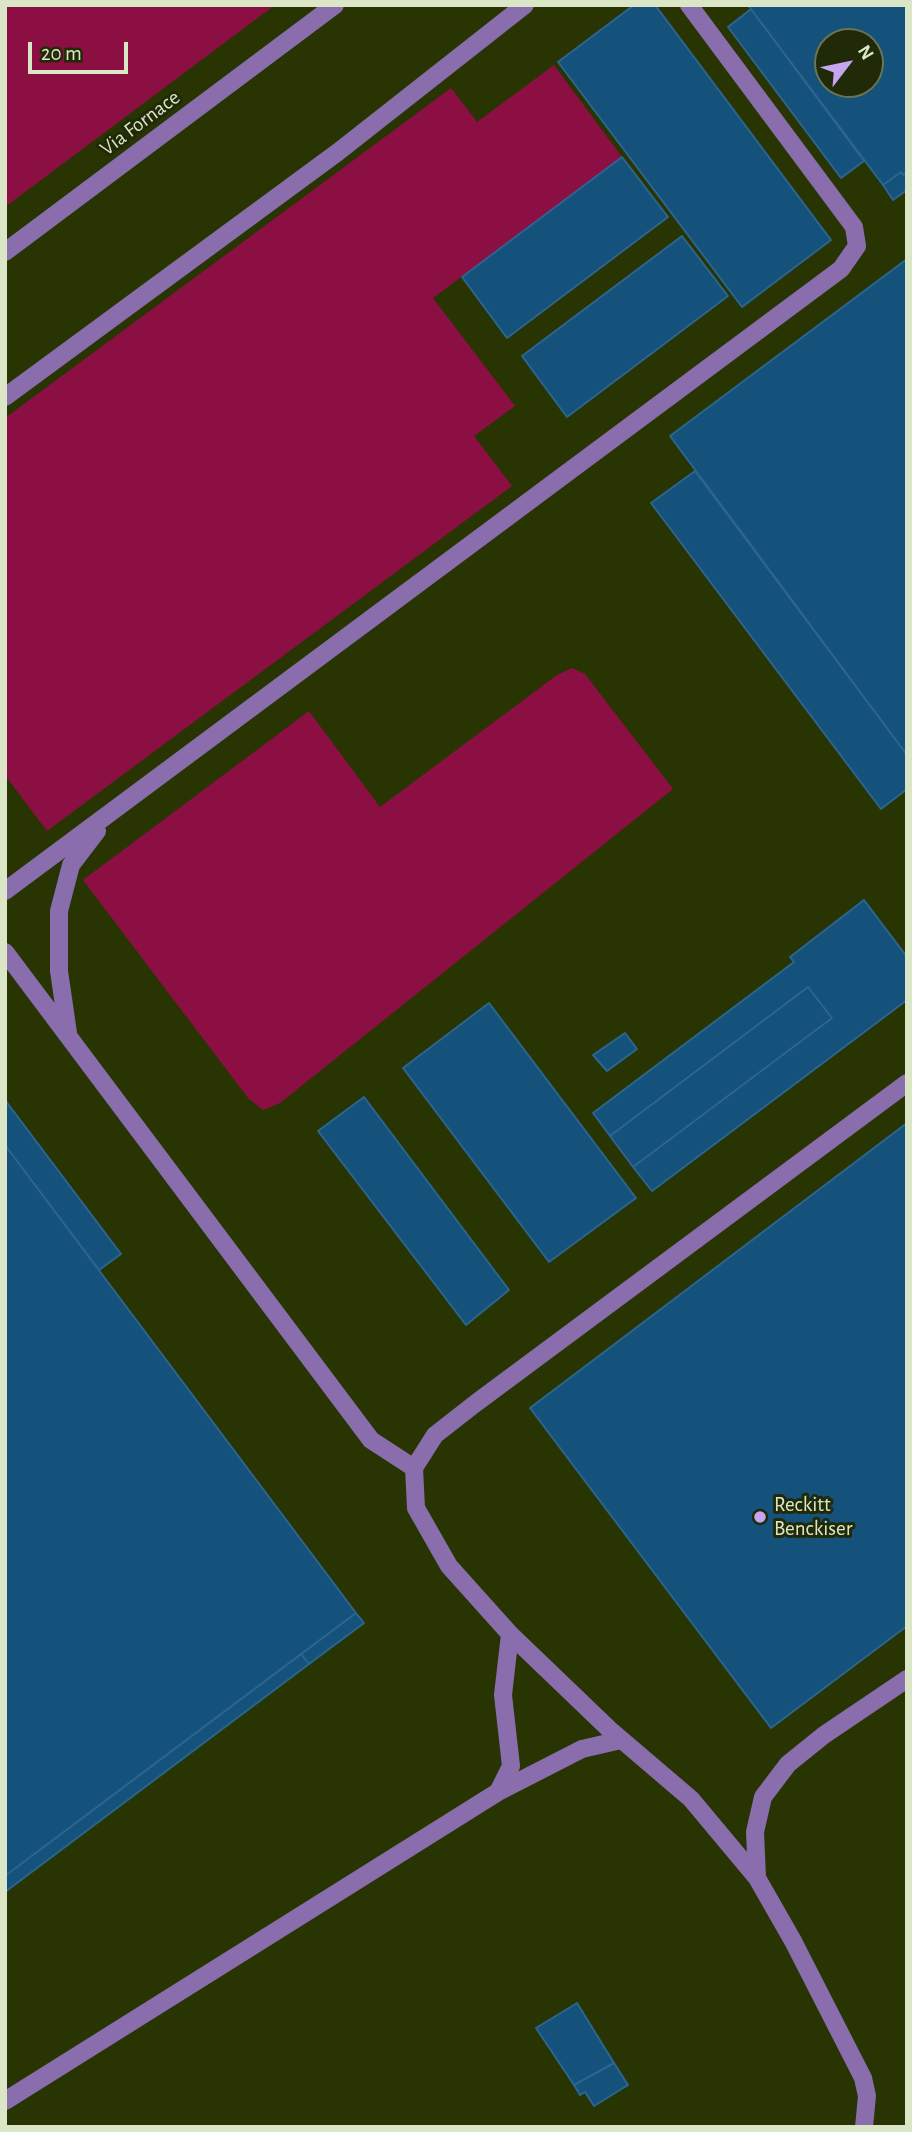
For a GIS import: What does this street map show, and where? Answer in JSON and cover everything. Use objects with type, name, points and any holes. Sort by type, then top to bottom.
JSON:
[{"type":"street","name":"Via Fornace","points":[[5,252],[335,5]]},
{"type":"street","points":[[5,397],[338,152],[525,5]]},
{"type":"street","points":[[5,891],[841,269],[857,246],[854,227],[688,5]]},
{"type":"street","points":[[69,1036],[59,971],[59,911],[71,865],[110,813]]},
{"type":"street","points":[[5,952],[371,1440],[414,1468]]},
{"type":"street","points":[[864,2127],[867,2096],[863,2078],[793,1941],[757,1878],[691,1799],[621,1740],[510,1634],[449,1566],[416,1508],[414,1468],[435,1435],[907,1083]]},
{"type":"street","points":[[498,1792],[511,1766],[503,1695],[510,1634]]},
{"type":"street","points":[[757,1878],[755,1832],[763,1797],[788,1764],[824,1735],[907,1679]]},
{"type":"street","points":[[5,2101],[498,1792],[582,1749],[621,1740]]},
{"type":"shaded area","points":[[5,5],[275,5],[5,207]]},
{"type":"shaded area","points":[[554,65],[622,157],[433,298],[515,406],[474,436],[512,486],[47,831],[5,775],[5,418],[451,88],[477,122]]},
{"type":"shaded area","points":[[572,668],[585,674],[673,789],[280,1103],[263,1110],[248,1098],[83,880],[309,711],[380,807],[557,675]]},
{"type":"building","points":[[634,5],[655,5],[831,240],[742,307],[558,62]]},
{"type":"building","points":[[748,5],[907,5],[907,172],[903,175],[901,172],[883,185],[818,98],[884,98],[884,28],[814,28],[814,93]]},
{"type":"building","points":[[751,9],[814,94],[814,98],[817,98],[864,161],[841,178],[728,27]]},
{"type":"building","points":[[622,157],[668,217],[507,338],[462,277]]},
{"type":"building","points":[[901,172],[903,175],[907,172],[907,190],[893,200],[883,185]]},
{"type":"building","points":[[682,236],[728,296],[567,417],[522,356]]},
{"type":"building","points":[[907,259],[907,755],[670,436]]},
{"type":"building","points":[[695,471],[907,755],[907,789],[881,809],[651,503]]},
{"type":"building","points":[[864,900],[907,957],[907,1000],[652,1191],[633,1167],[832,1018],[808,987],[610,1136],[593,1113],[794,962],[790,957]]},
{"type":"building","points":[[808,987],[832,1018],[633,1167],[610,1136]]},
{"type":"building","points":[[489,1003],[636,1198],[549,1262],[403,1068]]},
{"type":"building","points":[[625,1033],[637,1049],[607,1071],[593,1055]]},
{"type":"building","points":[[364,1097],[509,1290],[466,1325],[318,1131]]},
{"type":"building","points":[[5,1100],[121,1254],[99,1270],[5,1145]]},
{"type":"building","name":"Reckitt Benckiser","points":[[907,1123],[907,1626],[771,1728],[530,1408]]},
{"type":"building","points":[[5,1145],[356,1613],[5,1876]]},
{"type":"building","points":[[356,1613],[364,1623],[309,1664],[301,1654]]},
{"type":"building","points":[[301,1654],[309,1664],[5,1892],[5,1876]]},
{"type":"building","points":[[577,2003],[614,2063],[574,2085],[536,2028]]},
{"type":"building","points":[[614,2063],[628,2085],[594,2106],[585,2092],[580,2095],[574,2085]]},
{"type":"place","name":"Reckitt Benckiser","points":[[760,1517]]}]
